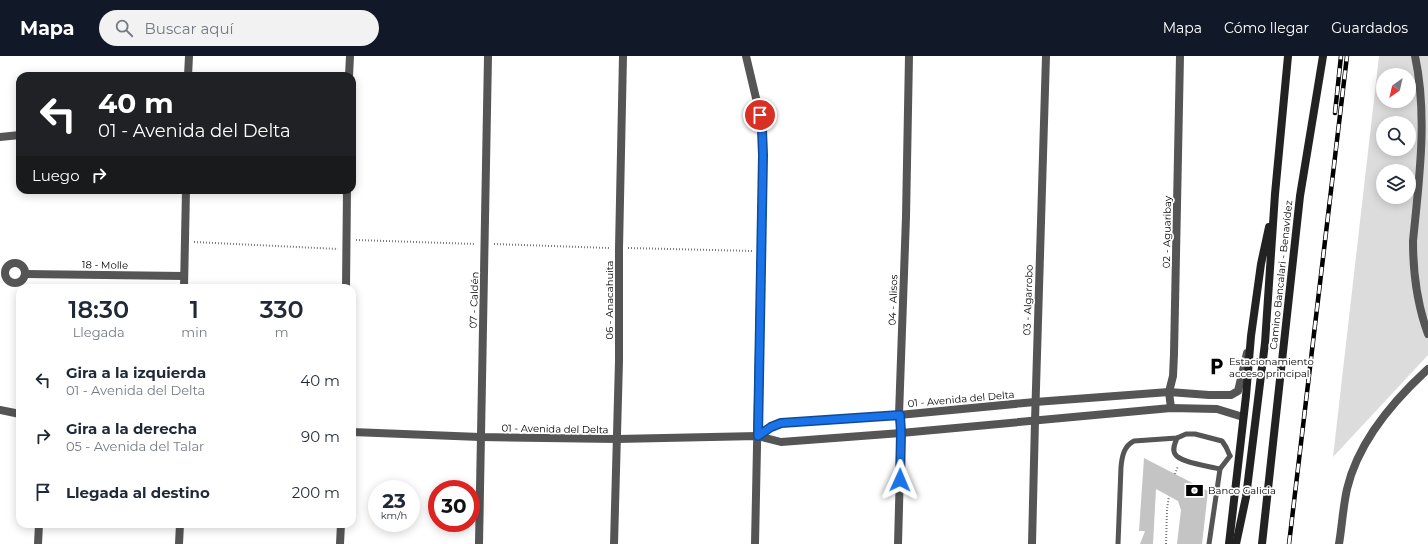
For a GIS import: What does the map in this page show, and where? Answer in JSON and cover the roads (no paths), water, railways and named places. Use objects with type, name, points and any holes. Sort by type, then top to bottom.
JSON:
[{"type":"main road","name":"Camino Bancalari - Benavídez","points":[[1236,544],[1246,497],[1265,343],[1275,194],[1288,56]]},
{"type":"main road","points":[[1310,128],[1317,56]]},
{"type":"main road","name":"Camino Bancalari - Benavídez","points":[[1262,544],[1300,196],[1323,56]]},
{"type":"main road","points":[[1229,544],[1234,456],[1243,419],[1250,336],[1261,264],[1275,194]]},
{"type":"street","points":[[188,72],[189,56]]},
{"type":"street","points":[[349,72],[350,56]]},
{"type":"street","name":"07 - Caldén","points":[[479,544],[488,56]]},
{"type":"street","name":"06 - Anacahuita","points":[[614,544],[619,361],[619,248],[623,56]]},
{"type":"street","points":[[746,56],[760,115],[762,130],[755,544]]},
{"type":"street","name":"04 - Alisos","points":[[898,544],[909,56]]},
{"type":"street","name":"03 - Algarrobo","points":[[1032,544],[1046,56]]},
{"type":"street","name":"02 - Aguaribay","points":[[1171,408],[1169,392],[1173,376],[1174,354],[1180,56]]},
{"type":"street","points":[[1415,56],[1420,79],[1424,122],[1413,241],[1413,259],[1419,305],[1428,334]]},
{"type":"street","points":[[0,137],[16,135]]},
{"type":"street","points":[[184,284],[186,194]]},
{"type":"street","points":[[346,284],[347,194]]},
{"type":"street","name":"18 - Molle","points":[[25,274],[184,276]]},
{"type":"street","name":"01 - Avenida del Delta","points":[[758,436],[771,427],[781,423],[900,415],[1035,402],[1169,392],[1231,395],[1235,394],[1239,387],[1250,336]]},
{"type":"street","points":[[1339,544],[1347,489],[1358,460],[1379,422],[1390,407],[1428,369]]},
{"type":"street","name":"01 - Avenida del Delta","points":[[1169,392],[1218,400],[1246,396]]},
{"type":"street","name":"01 - Avenida del Delta","points":[[356,432],[617,440],[758,436],[771,441],[781,442],[901,433],[1171,408],[1217,409],[1243,419]]},
{"type":"street","points":[[0,410],[16,413]]},
{"type":"street","points":[[38,544],[39,528]]},
{"type":"street","points":[[179,544],[180,528]]},
{"type":"street","points":[[340,528],[340,544]]},
{"type":"lane","points":[[1118,544],[1121,467],[1123,455],[1129,444],[1134,441],[1177,438],[1186,434],[1195,434],[1222,441],[1234,456],[1220,469],[1209,544]]},
{"type":"lane","points":[[1177,438],[1174,448],[1175,455],[1181,460],[1220,469]]},
{"type":"railway","points":[[1335,113],[1341,56]]},
{"type":"railway","points":[[1289,544],[1347,56]]},
{"type":"place","name":"Estacionamiento acceso principal","points":[[1216,367]]},
{"type":"place","name":"Banco Galicia","points":[[1195,490]]}]
